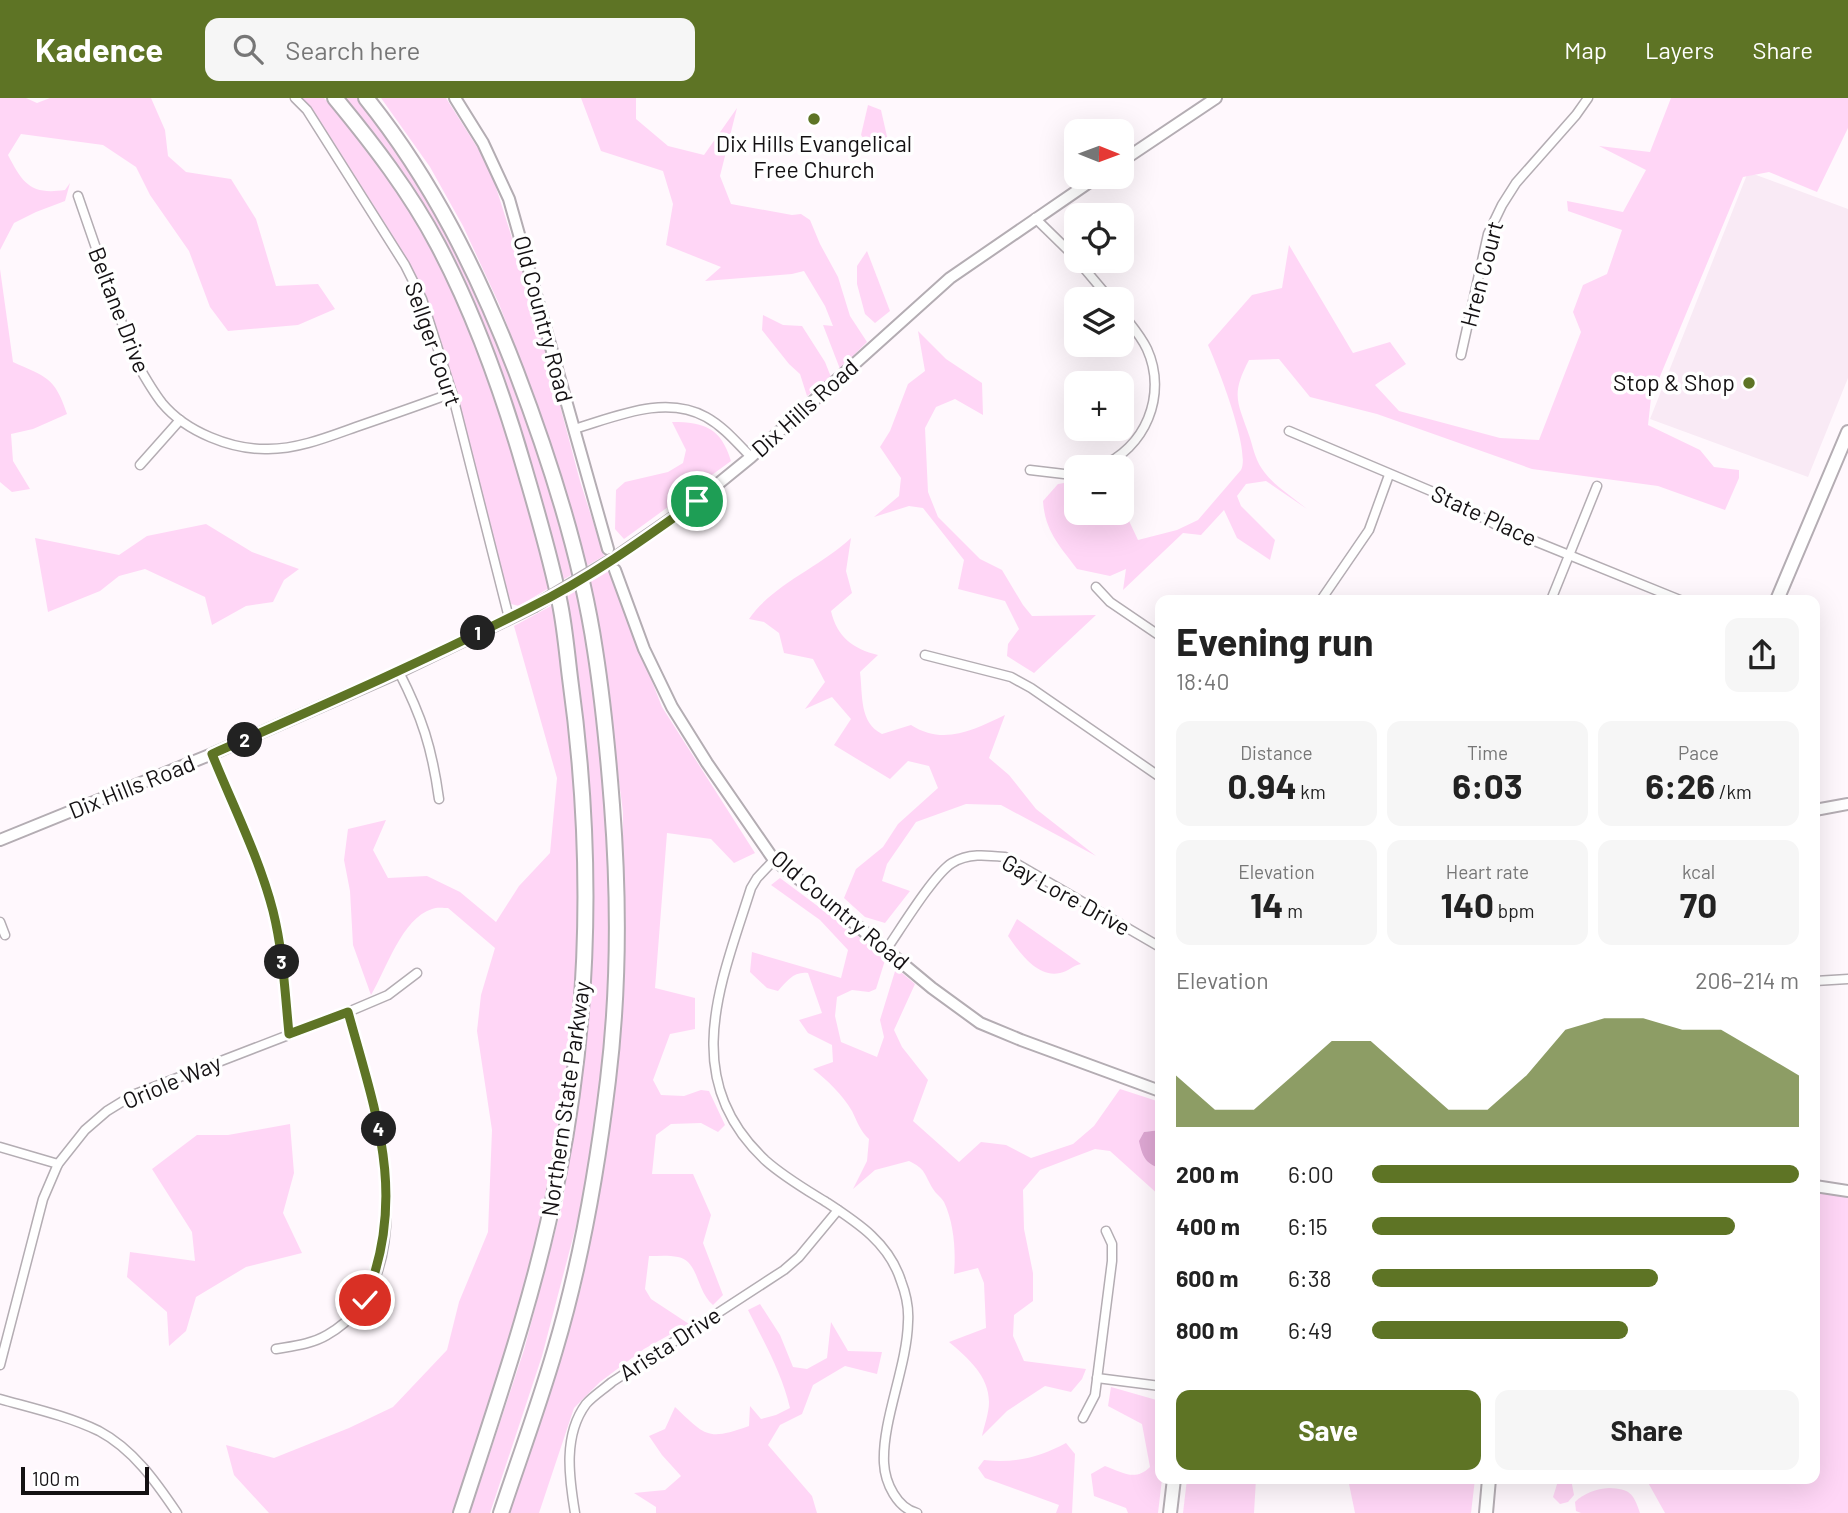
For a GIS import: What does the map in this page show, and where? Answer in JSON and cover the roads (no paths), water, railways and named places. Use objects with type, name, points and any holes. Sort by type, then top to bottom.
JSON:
[{"type":"highway","name":"Northern State Parkway","points":[[335,98],[379,151],[437,243],[474,323],[507,408],[561,607],[583,782],[586,915],[584,972],[575,1074],[559,1174],[540,1260],[516,1345],[461,1513]]},
{"type":"highway","name":"Northern State Parkway","points":[[366,98],[394,133],[438,200],[492,312],[536,423],[577,565],[595,646],[607,739],[616,857],[617,935],[607,1089],[575,1273],[555,1350],[502,1513]]},
{"type":"main road","points":[[1779,595],[1848,432]]},
{"type":"main road","points":[[1170,1513],[1173,1484]]},
{"type":"main road","points":[[1486,1513],[1489,1484]]},
{"type":"street","name":"Sellger Court","points":[[295,98],[307,110],[405,265],[422,299],[452,393],[509,618]]},
{"type":"street","name":"Old Country Road","points":[[455,98],[492,160],[509,199],[608,550]]},
{"type":"street","points":[[1134,153],[1216,98]]},
{"type":"street","name":"Hren Court","points":[[1461,355],[1488,234],[1502,205],[1516,183],[1588,98]]},
{"type":"street","name":"Dix Hills Road","points":[[0,840],[212,754],[399,672],[533,607],[641,541],[697,501],[751,457],[936,289],[1079,189]]},
{"type":"street","name":"Beltane Drive","points":[[78,196],[146,382],[180,420],[212,438],[242,447],[268,449],[294,446],[324,439],[452,393]]},
{"type":"street","points":[[1035,218],[1064,247]]},
{"type":"street","points":[[1088,273],[1100,287]]},
{"type":"street","points":[[1119,455],[1145,428],[1152,409],[1154,379],[1148,351],[1134,328]]},
{"type":"street","points":[[574,429],[641,410],[673,407],[689,410],[719,426],[751,457]]},
{"type":"street","points":[[140,465],[180,420]]},
{"type":"street","name":"State Place","points":[[1289,431],[1438,494],[1500,527],[1668,595]]},
{"type":"street","points":[[1030,470],[1064,474]]},
{"type":"street","points":[[1324,595],[1369,530],[1389,475]]},
{"type":"street","points":[[1553,595],[1597,486]]},
{"type":"street","name":"Old Country Road","points":[[615,570],[644,649],[672,708],[774,860],[932,988],[980,1023],[1040,1048],[1155,1089]]},
{"type":"street","points":[[1096,587],[1110,602],[1155,633]]},
{"type":"street","points":[[925,654],[1011,677],[1155,774]]},
{"type":"street","points":[[399,672],[429,741],[439,799]]},
{"type":"street","points":[[212,754],[264,882],[272,910],[282,963],[289,1034]]},
{"type":"street","points":[[1820,809],[1848,804]]},
{"type":"street","name":"Gay Lore Drive","points":[[886,950],[950,864],[966,857],[984,855],[1005,857],[1155,944]]},
{"type":"street","points":[[774,860],[751,888],[720,987],[713,1029],[715,1070],[729,1113],[764,1158],[785,1176],[861,1226],[884,1249],[901,1279],[907,1301],[908,1323],[885,1444],[884,1465],[888,1485],[898,1500],[917,1513]]},
{"type":"street","points":[[0,922],[5,935]]},
{"type":"street","name":"Oriole Way","points":[[0,1365],[43,1199],[58,1164],[85,1129],[133,1095],[388,995],[417,973]]},
{"type":"street","points":[[1820,981],[1848,979]]},
{"type":"street","points":[[276,1349],[308,1343],[326,1336],[349,1320],[365,1300],[376,1273],[383,1243],[387,1185],[381,1142],[372,1097],[348,1012]]},
{"type":"street","points":[[0,1147],[58,1164]]},
{"type":"street","points":[[1820,1187],[1848,1191]]},
{"type":"street","name":"Arista Drive","points":[[575,1513],[569,1455],[574,1426],[587,1403],[612,1382],[784,1270],[799,1257],[838,1210]]},
{"type":"street","points":[[1083,1418],[1095,1395],[1112,1261],[1112,1244],[1106,1231]]},
{"type":"street","points":[[1097,1378],[1155,1385]]},
{"type":"street","points":[[0,1399],[99,1431],[125,1449],[146,1469],[177,1513]]},
{"type":"place","name":"Dix Hills Evangelical Free Church","points":[[814,119]]},
{"type":"place","name":"Stop & Shop","points":[[1749,383]]}]
